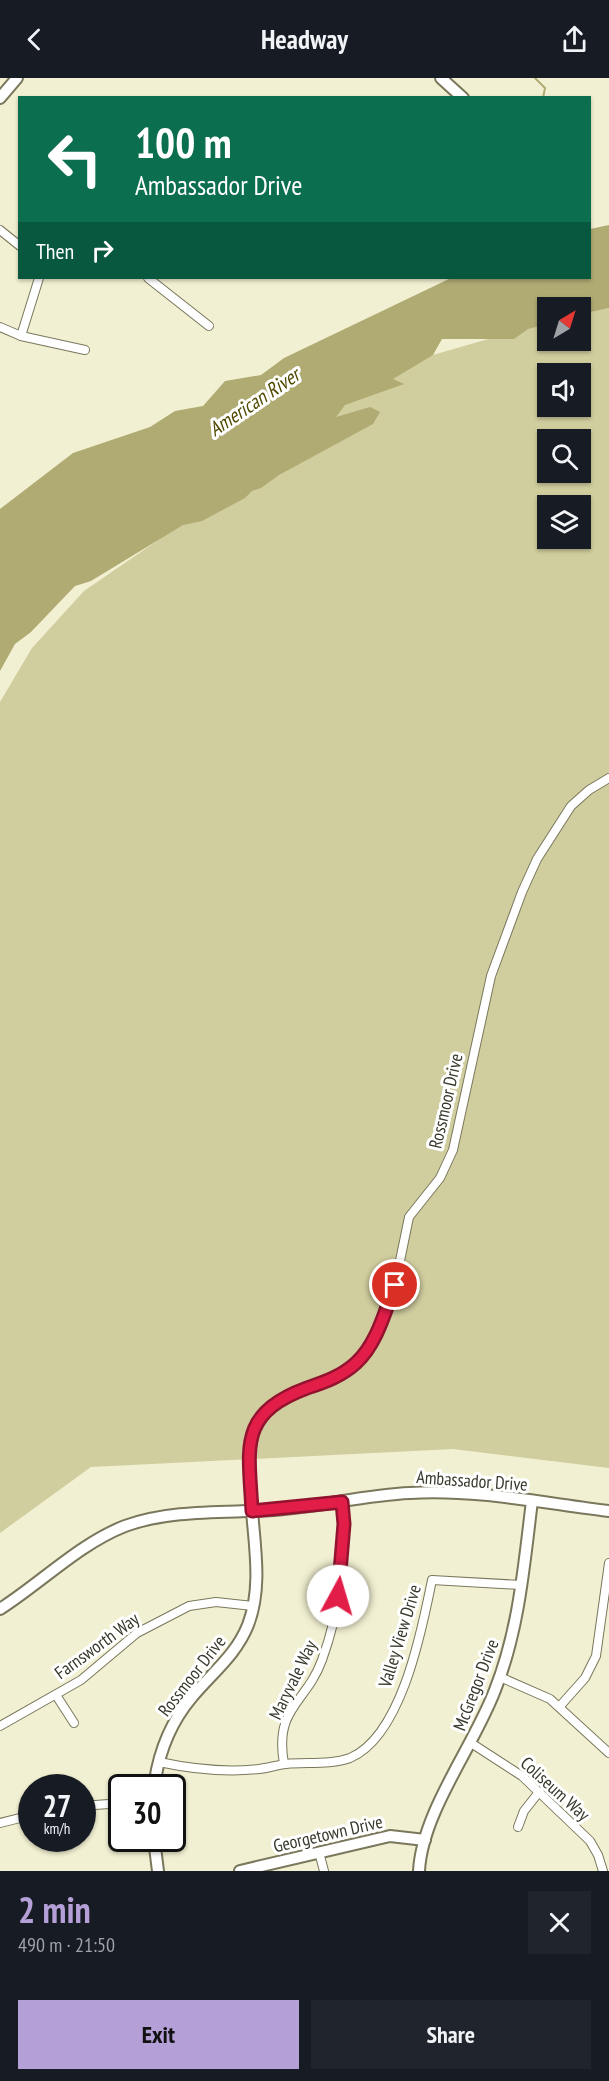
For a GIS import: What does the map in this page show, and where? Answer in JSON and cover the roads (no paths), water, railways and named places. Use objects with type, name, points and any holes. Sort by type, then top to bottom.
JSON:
[{"type":"street","points":[[0,98],[17,78]]},
{"type":"street","points":[[441,78],[458,96]]},
{"type":"street","points":[[0,230],[18,244]]},
{"type":"street","points":[[21,336],[39,279]]},
{"type":"street","points":[[149,279],[209,326]]},
{"type":"street","points":[[0,327],[21,336],[85,350]]},
{"type":"street","name":"Rossmoor Drive","points":[[156,1774],[168,1734],[183,1708],[236,1649],[253,1606],[256,1575],[249,1462],[256,1424],[264,1412],[282,1398],[350,1369],[371,1343],[395,1285],[408,1217],[440,1178],[453,1150],[491,976],[522,892],[537,859],[571,806],[589,790],[609,778]]},
{"type":"street","name":"Ambassador Drive","points":[[0,1609],[92,1543],[124,1527],[163,1516],[252,1511],[342,1502],[386,1494],[442,1492],[609,1511]]},
{"type":"street","name":"McGregor Drive","points":[[419,1871],[425,1840],[500,1677],[512,1636],[532,1501]]},
{"type":"street","name":"Maryvale Way","points":[[284,1764],[282,1739],[287,1718],[295,1702],[318,1670],[334,1619],[341,1575],[344,1524],[342,1502]]},
{"type":"street","points":[[560,1706],[585,1678],[596,1656],[609,1563]]},
{"type":"street","name":"Valley View Drive","points":[[159,1762],[223,1771],[347,1759],[362,1752],[377,1737],[392,1710],[411,1664],[432,1580],[521,1585]]},
{"type":"street","name":"Farnsworth Way","points":[[0,1726],[81,1680],[137,1633],[189,1606],[216,1602],[253,1606]]},
{"type":"street","points":[[500,1677],[540,1694],[560,1706],[609,1753]]},
{"type":"street","points":[[56,1695],[74,1723]]},
{"type":"street","name":"Coliseum Way","points":[[471,1743],[512,1768],[590,1841],[603,1871]]},
{"type":"street","points":[[518,1827],[524,1811],[539,1792]]},
{"type":"street","points":[[0,1823],[18,1818]]},
{"type":"street","name":"Georgetown Drive","points":[[240,1871],[390,1836],[411,1836],[425,1840]]},
{"type":"street","points":[[156,1852],[158,1871]]},
{"type":"street","points":[[319,1852],[324,1871]]},
{"type":"water","name":"American River","points":[[609,225],[609,308],[591,312],[591,297],[537,297],[537,327],[528,329],[514,339],[442,339],[433,355],[393,379],[404,384],[345,405],[336,417],[370,407],[380,412],[373,424],[279,475],[261,488],[252,491],[245,498],[202,521],[183,525],[91,581],[75,586],[31,632],[15,644],[0,671],[0,509],[73,453],[150,427],[175,411],[203,406],[225,381],[261,375],[284,358],[449,279],[591,279],[591,229]]},
{"type":"waterway","points":[[535,78],[545,88],[543,96]]}]
